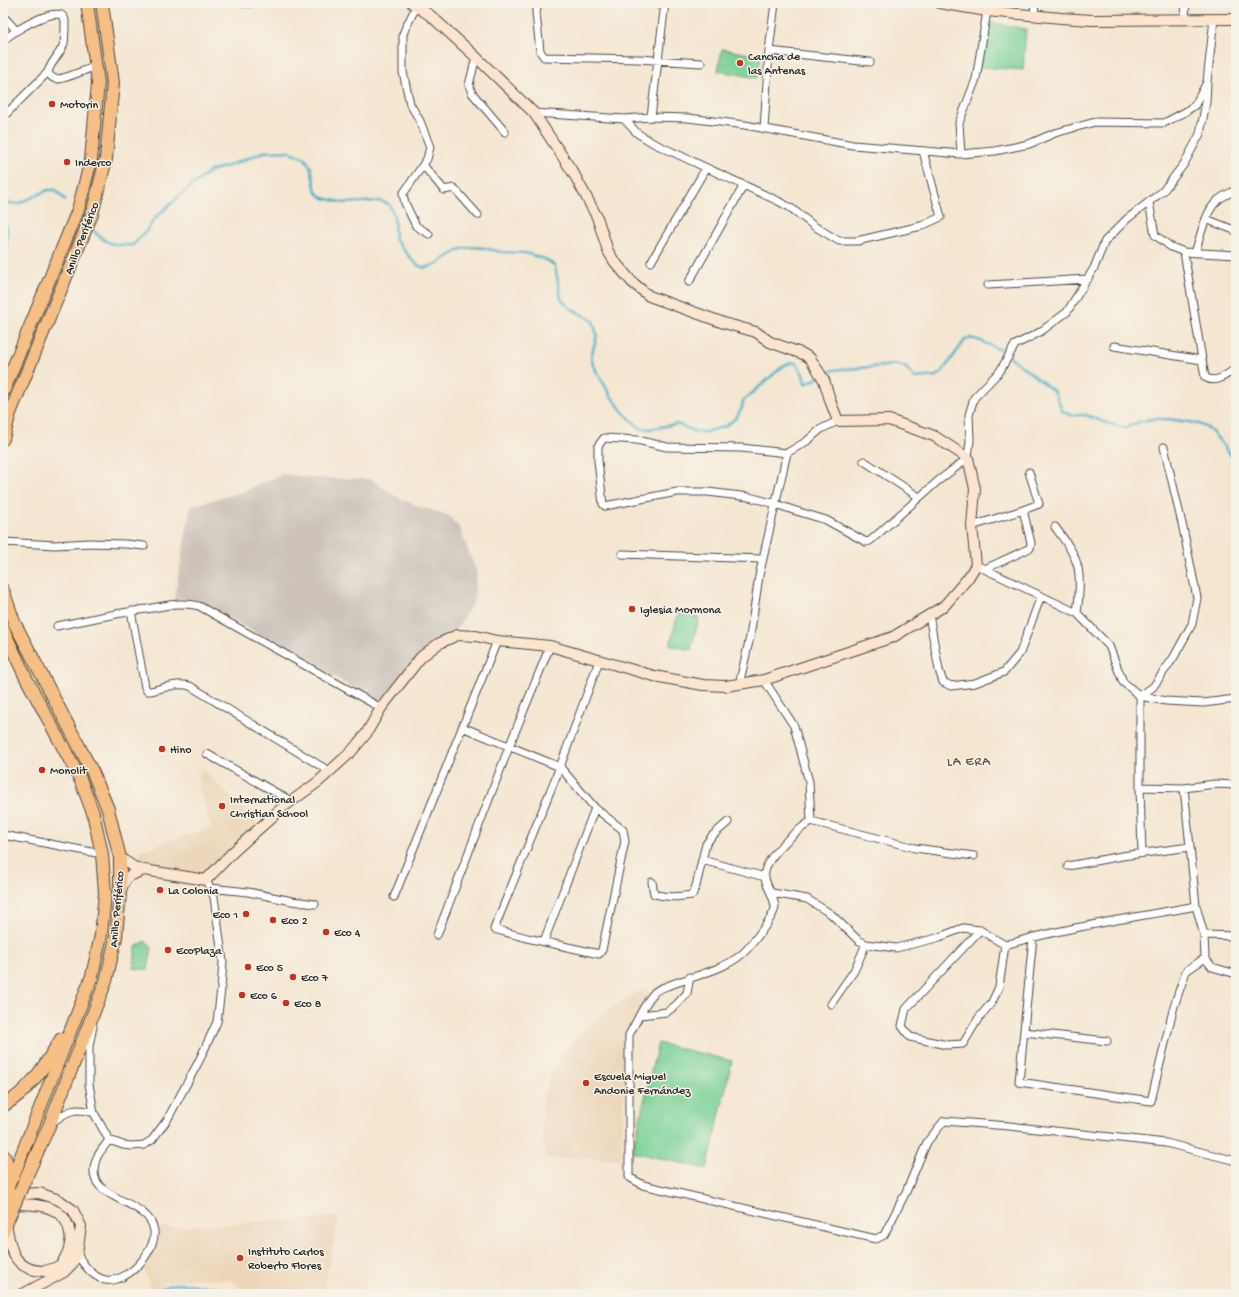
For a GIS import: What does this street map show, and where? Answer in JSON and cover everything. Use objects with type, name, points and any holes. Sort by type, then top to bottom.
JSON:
[{"type":"highway","name":"Anillo Periférico","points":[[3,392],[78,210],[90,160],[98,83],[87,3]]},
{"type":"highway","name":"Anillo Periférico","points":[[3,439],[10,412],[92,214],[106,159],[114,83],[102,3]]},
{"type":"highway","name":"Anillo Periférico","points":[[3,590],[14,622],[93,773],[108,809],[120,858],[120,894],[116,937],[106,981],[49,1126],[6,1224]]},
{"type":"highway","name":"Anillo Periférico","points":[[3,629],[26,678],[80,779],[93,813],[102,854],[105,893],[101,935],[92,976],[3,1202]]},
{"type":"highway","points":[[3,1106],[18,1097],[41,1071],[78,1013]]},
{"type":"highway","points":[[3,1155],[6,1160],[7,1190]]},
{"type":"street","points":[[244,3],[251,3]]},
{"type":"street","points":[[538,3],[536,6],[536,12],[540,51],[544,57],[658,60],[701,63]]},
{"type":"street","points":[[651,117],[665,3],[652,3]]},
{"type":"street","points":[[764,128],[775,3]]},
{"type":"street","points":[[939,3],[987,11],[1092,20],[1185,18],[1236,19]]},
{"type":"street","points":[[1034,3],[1034,16]]},
{"type":"street","points":[[1185,18],[1186,3]]},
{"type":"street","points":[[429,234],[416,226],[404,203],[403,194],[427,159],[430,147],[420,121],[410,104],[403,72],[403,34],[414,5],[431,16],[534,113],[584,192],[597,217],[608,251],[614,261],[632,282],[649,296],[724,323],[756,332],[770,342],[810,358],[824,380],[838,421]]},
{"type":"street","points":[[3,117],[48,72],[49,67],[60,52],[64,44],[65,13],[63,8]]},
{"type":"street","points":[[3,41],[22,22],[41,9]]},
{"type":"street","points":[[961,154],[959,123],[976,79],[987,11]]},
{"type":"street","points":[[3,16],[15,29]]},
{"type":"street","points":[[981,567],[972,526],[975,489],[968,458],[970,440],[969,415],[974,398],[1000,371],[1015,345],[1040,332],[1067,312],[1088,279],[1105,241],[1127,220],[1163,191],[1184,164],[1200,134],[1206,102],[1214,19]]},
{"type":"street","points":[[770,51],[870,62]]},
{"type":"street","points":[[476,57],[469,85],[472,93],[505,132]]},
{"type":"street","points":[[48,72],[50,77],[56,79],[96,66]]},
{"type":"street","points":[[534,113],[624,120],[651,117],[688,118],[764,128],[853,145],[961,154],[995,151],[1029,144],[1055,133],[1095,122],[1164,123],[1195,105],[1207,82]]},
{"type":"street","points":[[624,120],[637,133],[653,143],[792,208],[814,226],[839,241],[857,241],[921,226],[941,217],[923,151]]},
{"type":"street","points":[[423,165],[444,190],[454,188],[478,215]]},
{"type":"street","points":[[651,262],[706,168]]},
{"type":"street","points":[[690,282],[744,185]]},
{"type":"street","points":[[1195,253],[1211,208],[1217,200],[1236,190]]},
{"type":"street","points":[[1149,202],[1155,235],[1171,246],[1184,252],[1236,255]]},
{"type":"street","points":[[1206,219],[1234,230]]},
{"type":"street","points":[[1184,252],[1205,377],[1210,381],[1215,381],[1236,369]]},
{"type":"street","points":[[988,285],[1088,279]]},
{"type":"street","points":[[1114,346],[1202,360]]},
{"type":"street","points":[[889,420],[934,436],[968,458],[870,541],[866,542],[826,520],[749,497],[708,492],[677,492],[605,506],[603,504],[598,446],[604,438],[637,440],[668,447],[741,448],[787,453],[807,441],[821,429],[838,421],[889,420]]},
{"type":"street","points":[[1140,696],[1153,687],[1174,657],[1192,624],[1197,598],[1183,528],[1164,447]]},
{"type":"street","points":[[739,685],[750,638],[762,559],[787,453]]},
{"type":"street","points":[[864,461],[919,498]]},
{"type":"street","points":[[972,526],[1039,504],[1029,472]]},
{"type":"street","points":[[208,884],[233,852],[282,808],[318,782],[351,752],[366,734],[381,708],[420,657],[438,644],[457,635],[476,636],[497,641],[550,646],[654,676],[703,685],[739,685],[764,680],[893,637],[944,606],[968,578],[981,567],[1030,548],[1031,543],[1023,510]]},
{"type":"street","points":[[1055,527],[1078,564],[1078,613]]},
{"type":"street","points":[[3,542],[55,545],[89,542],[144,546]]},
{"type":"street","points":[[622,554],[762,559]]},
{"type":"street","points":[[981,567],[1078,613],[1109,646],[1123,682],[1140,696],[1166,701],[1204,703],[1236,698]]},
{"type":"street","points":[[929,615],[942,682],[951,686],[975,683],[1004,672],[1020,653],[1041,596]]},
{"type":"street","points":[[56,626],[131,611],[180,603],[190,603],[199,606],[381,708]]},
{"type":"street","points":[[131,611],[147,691],[185,684],[190,686],[329,771]]},
{"type":"street","points":[[394,897],[497,641]]},
{"type":"street","points":[[436,935],[550,646]]},
{"type":"street","points":[[462,727],[560,767],[595,808],[623,830],[625,841],[602,950],[598,954],[494,929],[560,767],[599,661]]},
{"type":"street","points":[[764,680],[794,726],[809,782],[812,821]]},
{"type":"street","points":[[1140,696],[1142,853]]},
{"type":"street","points":[[207,754],[291,801]]},
{"type":"street","points":[[1140,787],[1184,788],[1214,784],[1236,785]]},
{"type":"street","points":[[1184,788],[1196,906],[1204,935],[1205,958],[1212,967],[1236,974]]},
{"type":"street","points":[[544,941],[595,808]]},
{"type":"street","points":[[974,856],[915,848],[812,821],[793,834],[768,862],[765,877],[772,893],[775,908],[769,921],[748,949],[731,963],[690,977],[654,992],[630,1035],[629,1177],[643,1185],[876,1239],[884,1234],[906,1192],[927,1142],[944,1121],[1009,1126],[1166,1143],[1236,1161]]},
{"type":"street","points":[[652,882],[654,894],[667,897],[692,895],[696,886],[706,844],[712,836],[728,822]]},
{"type":"street","points":[[3,835],[102,854]]},
{"type":"street","points":[[1068,866],[1142,853],[1190,847]]},
{"type":"street","points":[[120,858],[144,870],[292,901],[315,904]]},
{"type":"street","points":[[702,860],[765,877]]},
{"type":"street","points":[[120,894],[124,881],[130,876],[144,870]]},
{"type":"street","points":[[96,1008],[89,1046],[89,1084],[94,1113],[110,1140],[123,1145],[144,1145],[152,1140],[167,1120],[199,1061],[217,1022],[223,962],[214,898],[208,884]]},
{"type":"street","points":[[772,893],[807,899],[831,914],[858,940],[866,944],[896,948],[938,938],[964,928],[980,930],[1005,945],[1033,937],[1196,906]]},
{"type":"street","points":[[980,930],[906,1009],[902,1026],[910,1037],[947,1045],[963,1044],[978,1019],[992,1002],[1000,987],[1005,945]]},
{"type":"street","points":[[1204,935],[1236,936]]},
{"type":"street","points":[[1033,937],[1019,1082],[1151,1101],[1174,1006],[1186,971],[1205,958]]},
{"type":"street","points":[[831,1004],[854,971],[866,944]]},
{"type":"street","points":[[640,1015],[667,1012],[687,993],[690,977]]},
{"type":"street","points":[[1024,1032],[1107,1041]]},
{"type":"street","points":[[49,1126],[62,1115],[72,1110],[83,1110],[94,1113]]},
{"type":"street","points":[[77,1254],[84,1266],[93,1274],[105,1280],[117,1279],[128,1274],[138,1266],[152,1243],[154,1231],[148,1218],[140,1211],[103,1190],[98,1184],[95,1171],[96,1159],[110,1140]]},
{"type":"street","points":[[7,1190],[39,1193],[59,1200],[72,1210],[81,1226],[77,1254],[72,1264],[64,1272],[23,1294]]},
{"type":"street","points":[[3,1206],[26,1204],[49,1208],[62,1214],[70,1229],[71,1240],[69,1250],[61,1264],[45,1271],[30,1270],[18,1262],[10,1244],[6,1224]]},
{"type":"shaded area","points":[[283,474],[309,478],[372,479],[393,495],[420,507],[448,515],[459,527],[477,573],[473,603],[455,631],[435,640],[379,702],[197,600],[174,599],[191,506],[242,492]]},
{"type":"shaded area","name":"International Christian School","points":[[200,767],[259,824],[221,861],[202,875],[142,865],[140,851],[211,827],[199,788]]},
{"type":"shaded area","name":"Escuela Miguel Andonie Fernández","points":[[645,988],[651,993],[628,1033],[625,1054],[622,1159],[546,1158],[541,1125],[544,1095],[552,1071],[565,1050],[599,1015]]},
{"type":"shaded area","name":"Instituto Carlos Roberto Flores","points":[[339,1217],[323,1294],[248,1294],[230,1280],[192,1279],[166,1282],[152,1293],[144,1269],[156,1246],[159,1228]]},
{"type":"green space","points":[[987,22],[1026,29],[1023,70],[980,67]]},
{"type":"green space","name":"Cancha de las Antenas","points":[[722,49],[761,56],[757,78],[718,71]]},
{"type":"green space","points":[[678,613],[699,618],[691,650],[670,645]]},
{"type":"green space","points":[[145,941],[152,947],[148,970],[133,968],[136,947]]},
{"type":"green space","points":[[658,1043],[732,1061],[707,1169],[632,1152]]},
{"type":"waterway","points":[[94,231],[103,240],[112,244],[133,245],[147,230],[155,218],[210,171],[228,166],[264,152],[288,151],[305,158],[311,168],[316,192],[323,198],[345,203],[379,201],[389,204],[394,215],[395,239],[419,266],[426,268],[436,264],[461,249],[473,247],[501,252],[526,253],[547,260],[555,266],[561,299],[570,308],[593,321],[597,335],[591,357],[593,365],[611,396],[623,412],[640,428],[650,429],[677,424],[696,432],[705,432],[726,426],[736,418],[742,408],[743,401],[782,367],[790,363],[796,363],[803,374],[805,384],[820,377]]},
{"type":"waterway","points":[[3,202],[18,204],[48,190],[56,190],[65,200]]},
{"type":"waterway","points":[[3,223],[7,227],[6,259],[3,263]]},
{"type":"waterway","points":[[824,374],[834,370],[895,364],[905,367],[915,378],[936,376],[942,372],[965,340],[970,338],[1001,350],[1055,392],[1062,411],[1071,415],[1086,415],[1125,428],[1152,419],[1173,420],[1200,425],[1206,427],[1213,433],[1236,462]]},
{"type":"waterway","points":[[154,1294],[166,1286],[174,1284],[218,1288],[239,1294]]},
{"type":"place","name":"Cancha de las Antenas","points":[[740,63]]},
{"type":"place","name":"Motorin","points":[[52,104]]},
{"type":"place","name":"Inderco","points":[[67,162]]},
{"type":"place","name":"Iglesia Mormona","points":[[632,609]]},
{"type":"place","name":"Hino","points":[[162,749]]},
{"type":"place","name":"Monolit","points":[[42,770]]},
{"type":"place","name":"International Christian School","points":[[222,806]]},
{"type":"place","name":"La Colonia","points":[[160,890]]},
{"type":"place","name":"Eco 1","points":[[246,914]]},
{"type":"place","name":"Eco 2","points":[[273,920]]},
{"type":"place","name":"Eco 4","points":[[326,932]]},
{"type":"place","name":"EcoPlaza","points":[[168,950]]},
{"type":"place","name":"Eco 5","points":[[248,967]]},
{"type":"place","name":"Eco 7","points":[[293,977]]},
{"type":"place","name":"Eco 6","points":[[242,995]]},
{"type":"place","name":"Eco 8","points":[[286,1003]]},
{"type":"place","name":"Escuela Miguel Andonie Fernández","points":[[586,1083]]},
{"type":"place","name":"Instituto Carlos Roberto Flores","points":[[240,1258]]},
{"type":"district","name":"LA ERA","points":[[969,760]]}]
